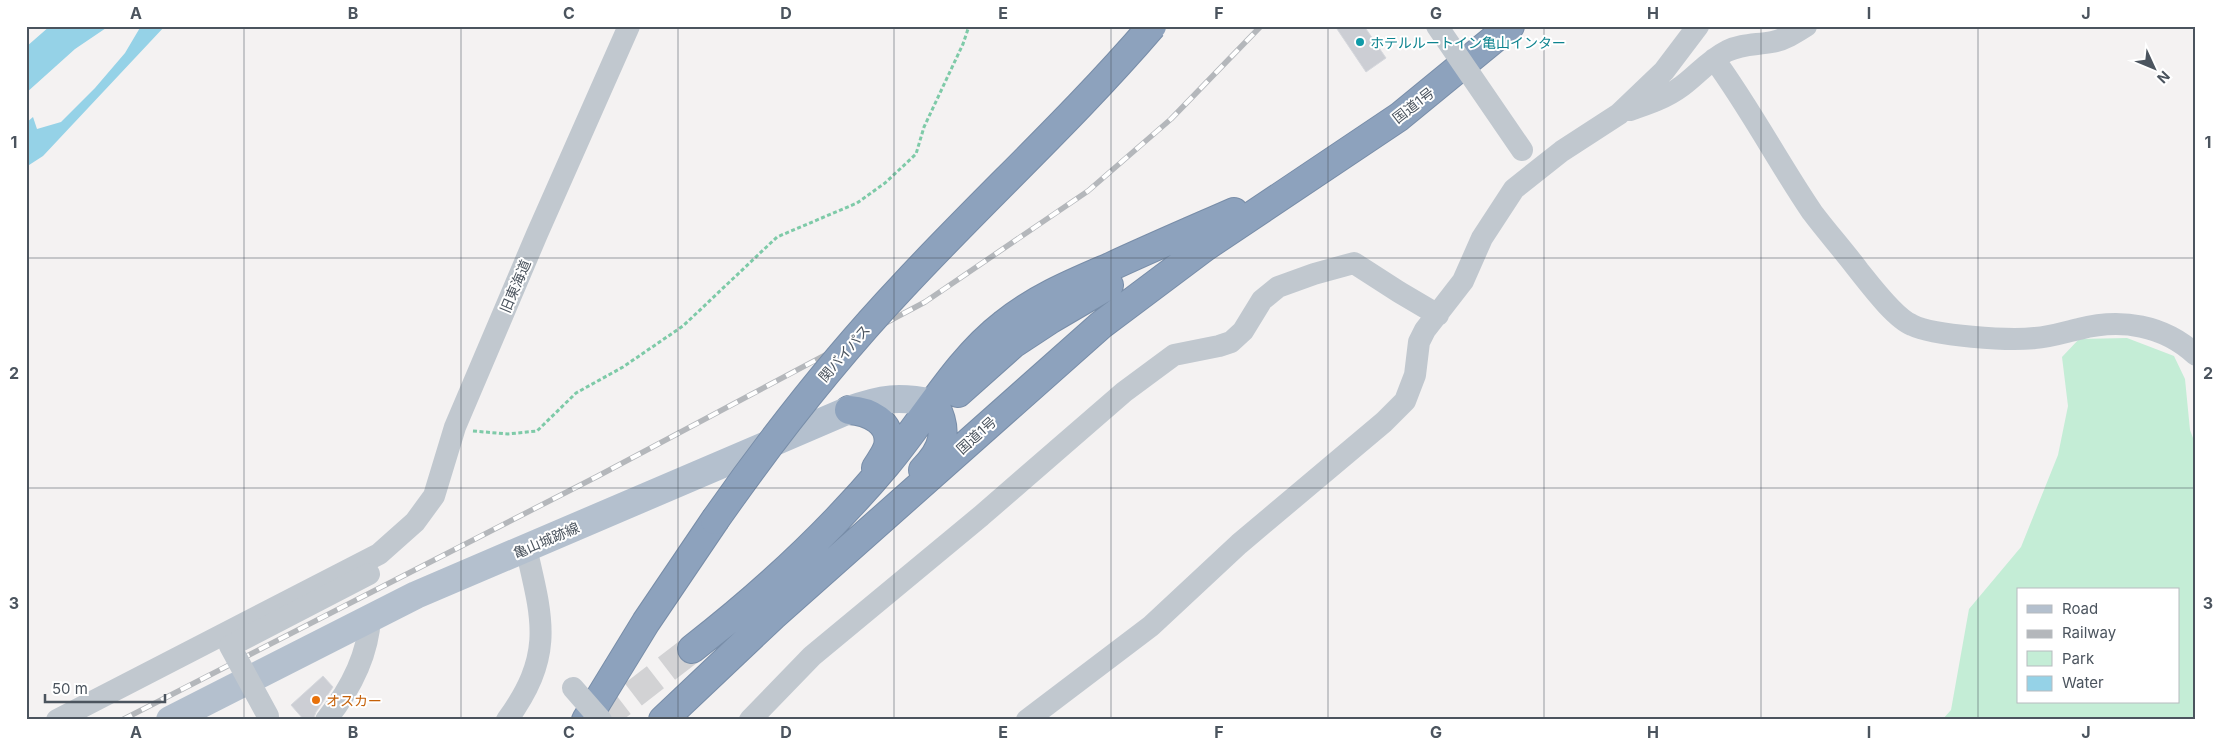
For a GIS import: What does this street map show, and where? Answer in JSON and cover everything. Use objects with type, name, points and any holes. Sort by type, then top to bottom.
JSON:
[{"type":"highway","name":"関バイパス","points":[[586,720],[646,622],[714,520],[801,402],[865,328],[942,244],[1090,94],[1152,26]]},
{"type":"highway","name":"国道1号","points":[[663,720],[773,616],[1101,325],[1170,271],[1310,175],[1400,117],[1510,26]]},
{"type":"highway","name":"国道1号","points":[[692,649],[756,598],[805,554],[870,484],[957,372],[983,342],[1003,324],[1024,309],[1063,288],[1269,196],[1310,175]]},
{"type":"highway","points":[[773,616],[939,452],[942,446],[942,423],[934,403],[954,397],[1013,344],[1079,301],[1197,240],[1250,216]]},
{"type":"highway","points":[[805,554],[870,476],[888,446],[888,435],[877,418],[868,413],[849,410]]},
{"type":"main road","name":"亀山城跡線","points":[[170,720],[416,595],[849,410],[891,398],[910,398],[934,403]]},
{"type":"street","name":"旧東海道","points":[[397,540],[415,522],[434,496],[455,427],[537,234],[629,26]]},
{"type":"street","points":[[1437,26],[1536,170]]},
{"type":"street","points":[[1027,720],[1151,626],[1239,544],[1384,422],[1405,401],[1415,375],[1419,342],[1425,330],[1463,281],[1482,238],[1514,190],[1536,170],[1619,114],[1664,71],[1698,26]]},
{"type":"street","points":[[1619,114],[1661,99],[1681,87],[1714,59],[1743,44],[1773,42],[1790,36],[1806,26]]},
{"type":"street","points":[[1714,59],[1762,130],[1812,212],[1871,287],[1910,325],[1930,331],[1952,334],[2033,339],[2102,324],[2120,324],[2153,328],[2168,334],[2185,344],[2196,355]]},
{"type":"street","points":[[750,720],[812,656],[981,516],[1124,392],[1174,355],[1231,342],[1246,327],[1262,300],[1278,287],[1314,274],[1354,263],[1438,315]]},
{"type":"street","points":[[269,718],[230,646],[369,574],[397,540]]},
{"type":"street","points":[[57,720],[378,554],[397,540]]},
{"type":"street","points":[[507,720],[523,696],[536,667],[542,634],[540,603],[526,548]]},
{"type":"street","points":[[326,720],[343,699],[358,668],[369,640],[370,618]]},
{"type":"street","points":[[573,688],[601,720]]},
{"type":"path","points":[[455,427],[481,434],[537,431],[576,393],[623,368],[684,326],[777,237],[857,203],[885,183],[916,154],[924,127],[963,44],[968,26]]},
{"type":"green space","points":[[2127,338],[2174,356],[2185,379],[2190,430],[2196,446],[2196,720],[1942,720],[1951,710],[1969,609],[2021,547],[2058,455],[2068,406],[2062,357],[2079,339]]},
{"type":"water","points":[[50,26],[109,26],[75,49],[26,93],[26,47]]},
{"type":"water","points":[[141,26],[165,26],[43,156],[26,167],[26,123],[33,117],[37,129],[61,122],[95,88],[125,53]]},
{"type":"building","name":"ホテルルートイン亀山インター","points":[[1335,26],[1364,26],[1386,58],[1366,72]]},
{"type":"building","name":"オスカー","points":[[323,676],[333,687],[316,712],[313,720],[304,720],[291,705]]},
{"type":"tunnel","points":[[600,720],[692,649]]},
{"type":"railway","points":[[122,720],[598,476],[925,302],[1088,191],[1171,119],[1261,26]]},
{"type":"place","name":"ホテルルートイン亀山インター","points":[[1360,42]]},
{"type":"place","name":"オスカー","points":[[316,700]]}]
